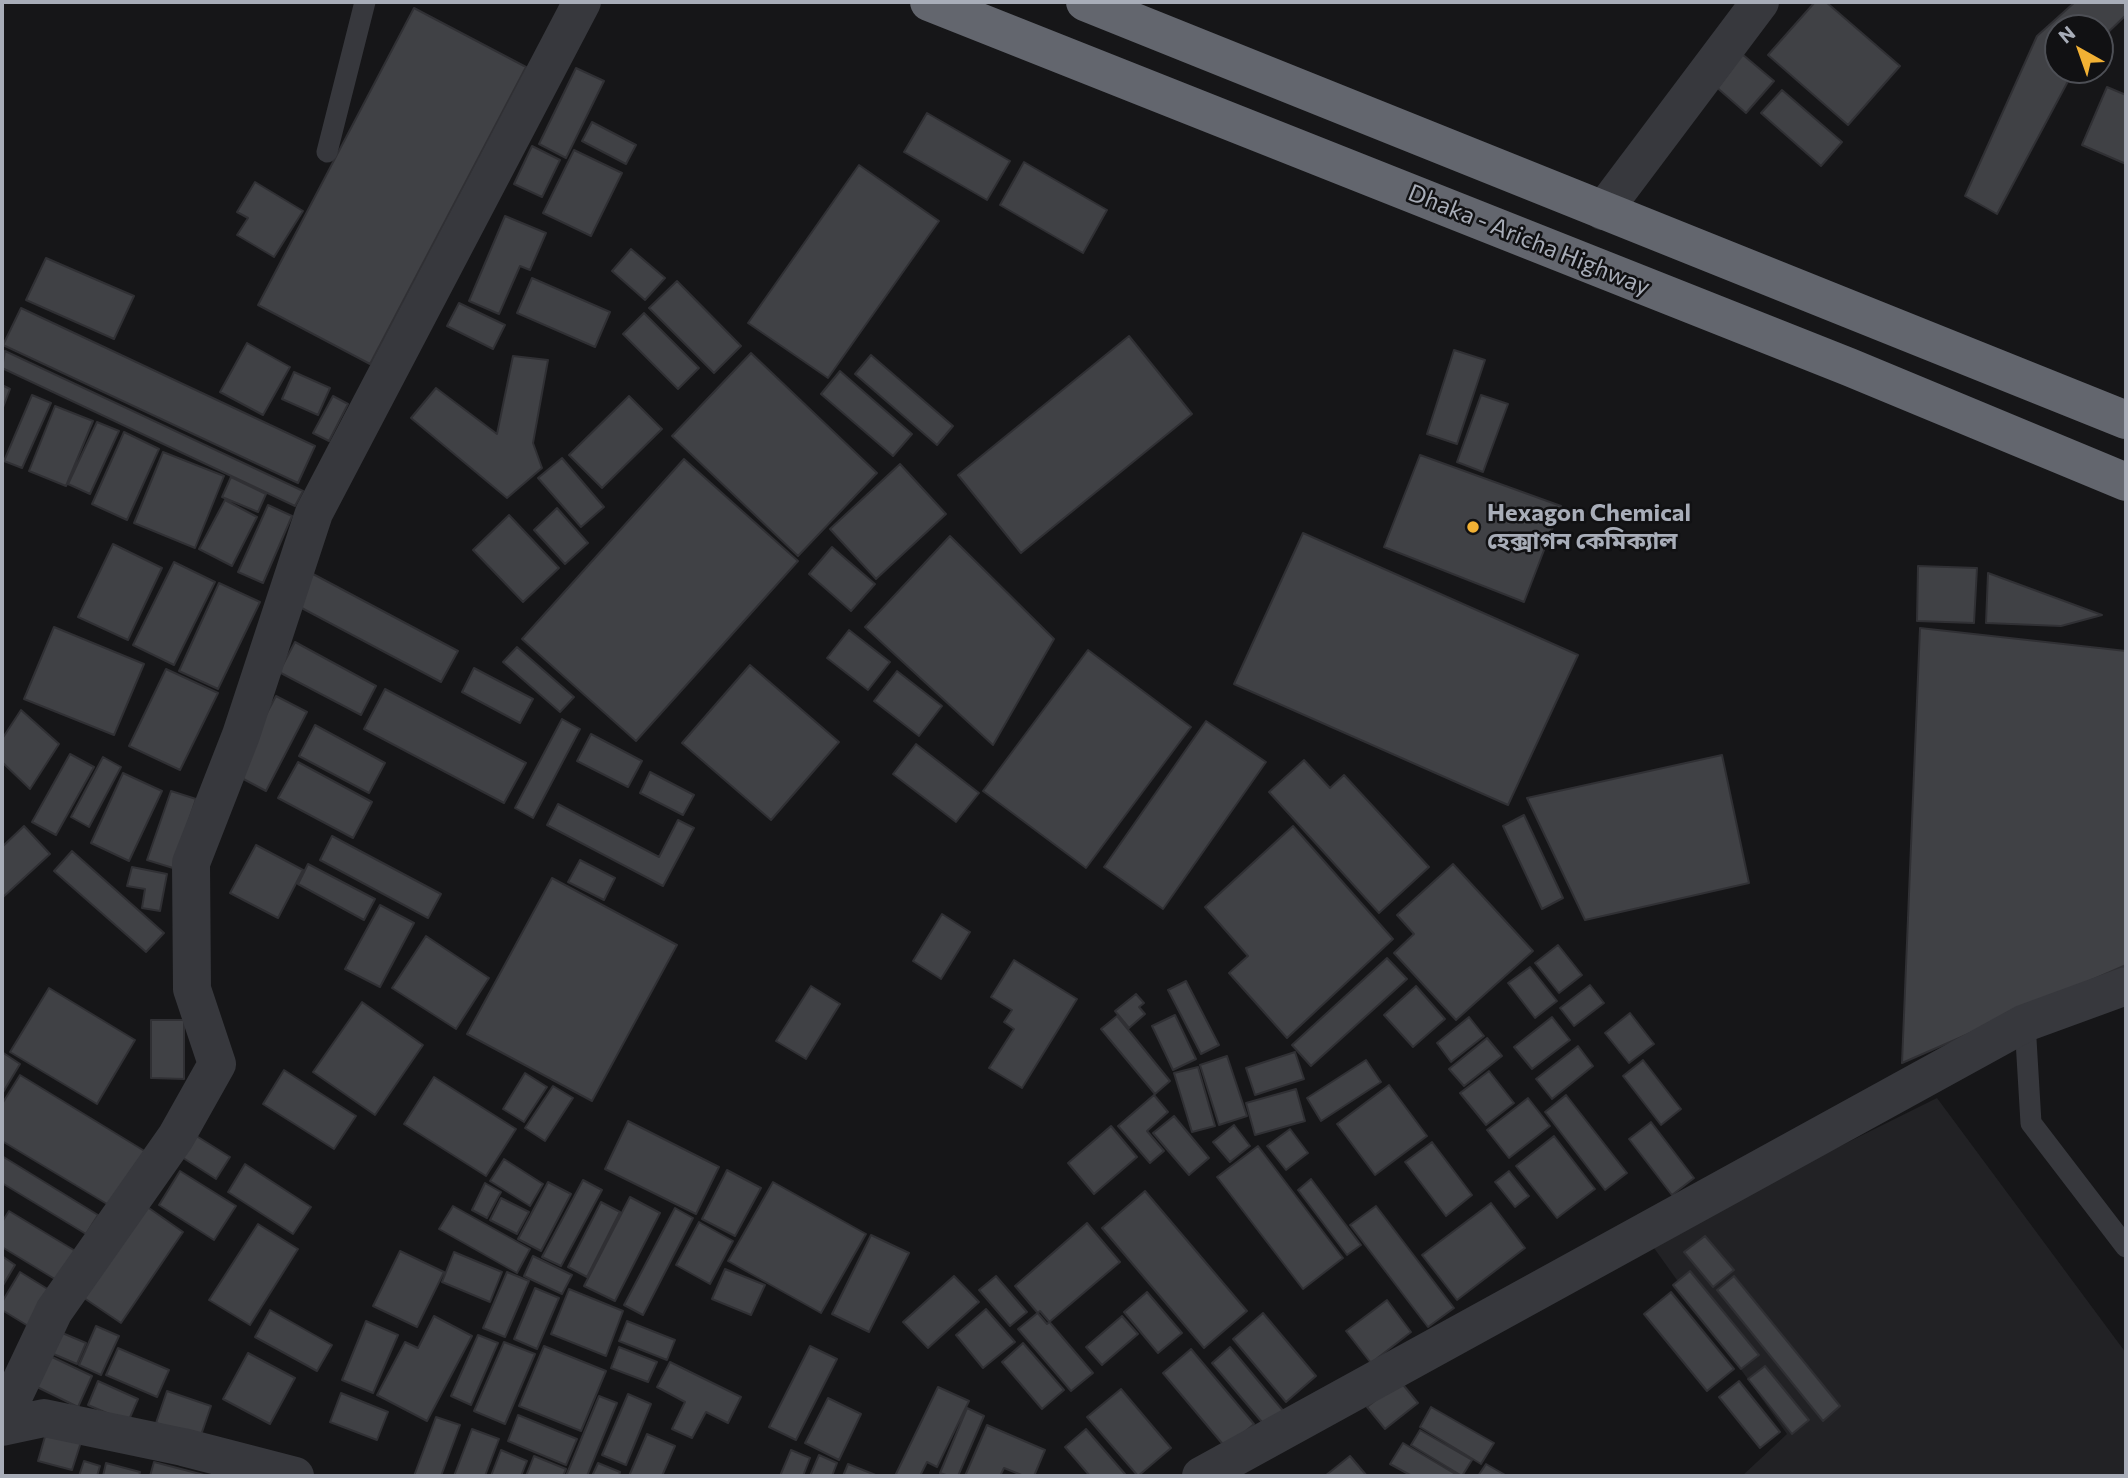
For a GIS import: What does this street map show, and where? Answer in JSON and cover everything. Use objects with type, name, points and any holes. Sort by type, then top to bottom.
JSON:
[{"type":"highway","name":"Dhaka - Aricha Highway","points":[[929,2],[1849,367],[2126,482]]},
{"type":"highway","points":[[1084,2],[2126,420]]},
{"type":"street","points":[[2,1421],[54,1311],[176,1137],[217,1064],[192,989],[191,863],[242,734],[314,513],[478,206],[582,2]]},
{"type":"street","points":[[1603,211],[1760,2]]},
{"type":"street","points":[[1205,1476],[1374,1379],[2025,1023],[2126,986]]},
{"type":"street","points":[[2,1427],[44,1418],[183,1447],[295,1476]]},
{"type":"lane","points":[[327,152],[365,2]]},
{"type":"lane","points":[[2025,1023],[2031,1123],[2126,1247]]},
{"type":"shaded area","points":[[1937,1098],[2126,1353],[2126,1476],[1742,1476],[1787,1434],[1649,1241]]},
{"type":"building","points":[[1815,2],[1826,2],[1900,66],[1848,125],[1768,55]]},
{"type":"building","points":[[2075,2],[2126,2],[2126,15],[2114,27],[2114,14],[2062,14]]},
{"type":"building","points":[[414,8],[526,67],[370,364],[258,305]]},
{"type":"building","points":[[2044,30],[2044,84],[2067,84],[1997,214],[1965,196],[2037,36]]},
{"type":"building","points":[[1742,54],[1774,81],[1746,113],[1714,85]]},
{"type":"building","points":[[576,68],[604,81],[566,158],[539,144]]},
{"type":"building","points":[[2107,87],[2126,95],[2126,164],[2082,145]]},
{"type":"building","points":[[1782,90],[1842,142],[1821,166],[1761,113]]},
{"type":"building","points":[[927,113],[1010,161],[987,200],[904,152]]},
{"type":"building","points":[[592,122],[636,145],[626,164],[582,141]]},
{"type":"building","points":[[532,146],[560,160],[542,197],[514,184]]},
{"type":"building","points":[[574,150],[622,173],[591,236],[543,213]]},
{"type":"building","points":[[1024,162],[1107,210],[1083,253],[1000,205]]},
{"type":"building","points":[[859,165],[939,221],[828,378],[748,323]]},
{"type":"building","points":[[255,182],[303,211],[274,257],[237,235],[248,218],[237,212]]},
{"type":"building","points":[[505,216],[546,233],[530,270],[520,266],[499,314],[469,301]]},
{"type":"building","points":[[631,249],[665,278],[645,300],[612,271]]},
{"type":"building","points":[[46,258],[134,296],[114,339],[26,300]]},
{"type":"building","points":[[532,278],[610,312],[595,347],[517,313]]},
{"type":"building","points":[[677,281],[741,346],[714,373],[649,308]]},
{"type":"building","points":[[459,303],[505,325],[493,349],[447,326]]},
{"type":"building","points":[[21,308],[315,446],[298,483],[3,345]]},
{"type":"building","points":[[644,313],[699,368],[678,389],[623,334]]},
{"type":"building","points":[[1129,336],[1192,414],[1021,553],[958,475]]},
{"type":"building","points":[[247,343],[290,367],[263,415],[220,392]]},
{"type":"building","points":[[1454,350],[1485,360],[1457,444],[1427,434]]},
{"type":"building","points":[[5,351],[303,491],[295,506],[2,368]]},
{"type":"building","points":[[751,353],[877,473],[798,556],[672,436]]},
{"type":"building","points":[[871,355],[953,426],[937,445],[855,374]]},
{"type":"building","points":[[513,356],[548,360],[533,443],[542,468],[507,498],[411,418],[436,388],[497,434]]},
{"type":"building","points":[[840,371],[912,434],[893,456],[821,394]]},
{"type":"building","points":[[294,372],[330,388],[318,415],[282,399]]},
{"type":"building","points":[[2,385],[10,389],[2,410]]},
{"type":"building","points":[[32,395],[51,403],[22,468],[4,461]]},
{"type":"building","points":[[1481,395],[1508,404],[1483,472],[1457,462]]},
{"type":"building","points":[[333,396],[348,404],[329,441],[313,433]]},
{"type":"building","points":[[629,396],[662,429],[602,488],[569,455]]},
{"type":"building","points":[[55,406],[93,421],[66,486],[29,471]]},
{"type":"building","points":[[97,422],[119,431],[90,494],[68,484]]},
{"type":"building","points":[[124,432],[159,449],[127,520],[92,504]]},
{"type":"building","points":[[163,452],[224,476],[195,548],[134,523]]},
{"type":"building","name":"Hexagon Chemical হেক্সাগন কেমিক্যাল","points":[[1420,455],[1561,506],[1524,602],[1384,547]]},
{"type":"building","points":[[562,458],[604,507],[581,527],[538,478]]},
{"type":"building","points":[[684,459],[798,561],[636,741],[522,639]]},
{"type":"building","points":[[900,464],[946,514],[876,579],[830,529]]},
{"type":"building","points":[[231,477],[266,494],[258,512],[222,497]]},
{"type":"building","points":[[225,500],[257,517],[232,566],[199,549]]},
{"type":"building","points":[[268,505],[292,516],[263,583],[238,572]]},
{"type":"building","points":[[557,508],[588,543],[565,564],[534,530]]},
{"type":"building","points":[[509,515],[559,568],[523,602],[473,550]]},
{"type":"building","points":[[1303,533],[1578,655],[1508,805],[1234,684]]},
{"type":"building","points":[[950,536],[1054,639],[993,745],[865,627]]},
{"type":"building","points":[[113,544],[162,568],[128,640],[78,617]]},
{"type":"building","points":[[832,547],[875,584],[851,611],[809,574]]},
{"type":"building","points":[[174,562],[215,582],[174,665],[133,645]]},
{"type":"building","points":[[1918,566],[1977,568],[1974,623],[1917,621]]},
{"type":"building","points":[[1988,573],[2102,615],[2061,626],[1986,623]]},
{"type":"building","points":[[313,574],[458,651],[441,682],[296,605]]},
{"type":"building","points":[[219,583],[260,602],[218,689],[179,671]]},
{"type":"building","points":[[54,627],[144,664],[114,735],[24,699]]},
{"type":"building","points":[[1920,628],[2126,651],[2126,965],[1902,1063]]},
{"type":"building","points":[[849,630],[890,662],[868,690],[827,658]]},
{"type":"building","points":[[295,642],[376,686],[361,715],[279,672]]},
{"type":"building","points":[[517,647],[574,697],[560,712],[503,662]]},
{"type":"building","points":[[1088,650],[1191,727],[1086,868],[983,791]]},
{"type":"building","points":[[750,665],[839,742],[771,820],[682,743]]},
{"type":"building","points":[[474,668],[533,699],[520,723],[462,692]]},
{"type":"building","points":[[166,669],[218,693],[180,770],[129,746]]},
{"type":"building","points":[[897,671],[942,706],[919,736],[874,701]]},
{"type":"building","points":[[385,689],[526,763],[504,803],[364,729]]},
{"type":"building","points":[[276,696],[307,712],[266,791],[234,774]]},
{"type":"building","points":[[21,710],[59,744],[30,789],[2,762],[2,739]]},
{"type":"building","points":[[562,719],[580,729],[533,818],[515,808]]},
{"type":"building","points":[[1206,721],[1266,762],[1163,909],[1104,867]]},
{"type":"building","points":[[315,725],[385,763],[369,793],[299,756]]},
{"type":"building","points":[[591,734],[642,761],[628,787],[577,761]]},
{"type":"building","points":[[916,744],[979,793],[956,822],[893,774]]},
{"type":"building","points":[[70,754],[94,767],[56,835],[32,822]]},
{"type":"building","points":[[1722,755],[1749,883],[1585,920],[1527,798]]},
{"type":"building","points":[[103,757],[121,767],[89,827],[71,817]]},
{"type":"building","points":[[1304,760],[1330,788],[1344,775],[1429,867],[1379,913],[1269,792]]},
{"type":"building","points":[[298,762],[372,802],[353,838],[278,798]]},
{"type":"building","points":[[650,772],[694,795],[683,815],[640,793]]},
{"type":"building","points":[[123,773],[162,791],[129,861],[91,843]]},
{"type":"building","points":[[171,791],[196,799],[173,868],[147,860]]},
{"type":"building","points":[[558,804],[659,857],[678,820],[694,828],[663,886],[547,825]]},
{"type":"building","points":[[1524,815],[1563,898],[1542,909],[1503,826]]},
{"type":"building","points":[[24,826],[50,854],[2,898],[2,847]]},
{"type":"building","points":[[1293,826],[1393,939],[1287,1038],[1229,973],[1248,956],[1205,907]]},
{"type":"building","points":[[332,836],[441,894],[428,918],[320,860]]},
{"type":"building","points":[[256,845],[303,870],[278,918],[230,893]]},
{"type":"building","points":[[72,851],[164,933],[146,952],[54,871]]},
{"type":"building","points":[[580,860],[615,878],[604,900],[568,882]]},
{"type":"building","points":[[308,864],[375,899],[364,920],[298,884]]},
{"type":"building","points":[[1453,864],[1533,951],[1456,1020],[1394,953],[1414,934],[1397,915]]},
{"type":"building","points":[[132,867],[167,874],[160,911],[142,908],[145,889],[127,886]]},
{"type":"building","points":[[552,878],[677,945],[592,1101],[467,1034]]},
{"type":"building","points":[[380,905],[414,923],[380,987],[345,969]]},
{"type":"building","points":[[942,914],[970,932],[941,979],[913,961]]},
{"type":"building","points":[[426,936],[489,978],[456,1029],[392,988]]},
{"type":"building","points":[[1558,945],[1582,975],[1559,993],[1535,963]]},
{"type":"building","points":[[1387,958],[1407,979],[1311,1066],[1292,1045]]},
{"type":"building","points":[[1014,960],[1077,999],[1022,1088],[989,1068],[1014,1029],[1004,1022],[1012,1010],[991,997]]},
{"type":"building","points":[[1530,967],[1557,1001],[1535,1018],[1508,983]]},
{"type":"building","points":[[1186,981],[1219,1045],[1201,1054],[1168,990]]},
{"type":"building","points":[[1590,985],[1604,1003],[1574,1026],[1560,1008]]},
{"type":"building","points":[[811,986],[840,1004],[806,1059],[776,1041]]},
{"type":"building","points":[[1416,986],[1445,1019],[1413,1047],[1384,1015]]},
{"type":"building","points":[[49,988],[135,1040],[97,1104],[10,1052]]},
{"type":"building","points":[[1136,994],[1144,1003],[1139,1007],[1145,1014],[1129,1028],[1115,1011]]},
{"type":"building","points":[[362,1002],[423,1045],[375,1115],[313,1072]]},
{"type":"building","points":[[1630,1013],[1654,1044],[1629,1063],[1605,1033]]},
{"type":"building","points":[[1175,1015],[1196,1059],[1173,1070],[1152,1026]]},
{"type":"building","points":[[1117,1016],[1170,1081],[1155,1094],[1101,1029]]},
{"type":"building","points":[[1469,1017],[1484,1036],[1451,1062],[1437,1043]]},
{"type":"building","points":[[1552,1017],[1570,1040],[1532,1069],[1514,1047]]},
{"type":"building","points":[[151,1020],[184,1020],[184,1079],[151,1078]]},
{"type":"building","points":[[1487,1038],[1502,1056],[1464,1086],[1449,1069]]},
{"type":"building","points":[[1578,1046],[1593,1066],[1552,1099],[1536,1079]]},
{"type":"building","points":[[2,1052],[20,1064],[2,1094]]},
{"type":"building","points":[[1295,1052],[1304,1079],[1255,1095],[1246,1068]]},
{"type":"building","points":[[1227,1056],[1247,1116],[1219,1125],[1200,1065]]},
{"type":"building","points":[[1366,1060],[1381,1082],[1321,1121],[1307,1098]]},
{"type":"building","points":[[1643,1060],[1681,1109],[1661,1125],[1623,1076]]},
{"type":"building","points":[[1198,1067],[1215,1126],[1192,1132],[1174,1073]]},
{"type":"building","points":[[284,1070],[356,1116],[334,1149],[263,1104]]},
{"type":"building","points":[[1489,1071],[1514,1103],[1486,1125],[1460,1093]]},
{"type":"building","points":[[525,1073],[547,1087],[524,1122],[503,1109]]},
{"type":"building","points":[[20,1075],[151,1155],[117,1210],[2,1141],[2,1104]]},
{"type":"building","points":[[434,1077],[516,1129],[486,1176],[404,1124]]},
{"type":"building","points":[[1389,1085],[1427,1136],[1375,1175],[1337,1124]]},
{"type":"building","points":[[553,1086],[573,1098],[545,1141],[525,1128]]},
{"type":"building","points":[[1296,1089],[1305,1121],[1255,1135],[1246,1103]]},
{"type":"building","points":[[1154,1095],[1168,1112],[1147,1131],[1164,1151],[1150,1163],[1118,1126]]},
{"type":"building","points":[[1566,1095],[1627,1173],[1605,1190],[1545,1112]]},
{"type":"building","points":[[1528,1098],[1550,1126],[1509,1158],[1487,1130]]},
{"type":"building","points":[[1174,1116],[1209,1158],[1189,1175],[1153,1133]]},
{"type":"building","points":[[628,1121],[719,1167],[696,1214],[605,1169]]},
{"type":"building","points":[[1651,1122],[1694,1178],[1672,1195],[1629,1139]]},
{"type":"building","points":[[1234,1125],[1250,1146],[1230,1162],[1213,1142]]},
{"type":"building","points":[[1111,1126],[1137,1157],[1094,1194],[1068,1163]]},
{"type":"building","points":[[1290,1129],[1308,1153],[1286,1170],[1267,1146]]},
{"type":"building","points":[[190,1132],[230,1157],[216,1179],[177,1154]]},
{"type":"building","points":[[1554,1136],[1595,1189],[1557,1218],[1516,1166]]},
{"type":"building","points":[[1432,1142],[1472,1195],[1446,1216],[1405,1162]]},
{"type":"building","points":[[1258,1146],[1343,1258],[1303,1289],[1217,1177]]},
{"type":"building","points":[[2,1156],[98,1215],[86,1234],[2,1183]]},
{"type":"building","points":[[504,1159],[543,1184],[530,1206],[490,1181]]},
{"type":"building","points":[[245,1164],[311,1207],[293,1234],[228,1192]]},
{"type":"building","points":[[727,1170],[761,1188],[735,1236],[702,1219]]},
{"type":"building","points":[[180,1171],[236,1206],[214,1240],[159,1205]]},
{"type":"building","points":[[1509,1171],[1529,1196],[1515,1207],[1495,1182]]},
{"type":"building","points":[[1311,1179],[1361,1245],[1347,1255],[1298,1190]]},
{"type":"building","points":[[583,1180],[602,1190],[561,1266],[542,1257]]},
{"type":"building","points":[[548,1182],[571,1194],[541,1251],[518,1239]]},
{"type":"building","points":[[773,1182],[866,1234],[821,1313],[728,1261]]},
{"type":"building","points":[[485,1183],[501,1192],[487,1218],[472,1210]]},
{"type":"building","points":[[1145,1191],[1247,1311],[1204,1348],[1102,1228]]},
{"type":"building","points":[[630,1197],[660,1213],[615,1301],[584,1286]]},
{"type":"building","points":[[501,1198],[529,1212],[517,1234],[490,1220]]},
{"type":"building","points":[[601,1202],[620,1212],[587,1277],[568,1267]]},
{"type":"building","points":[[1491,1203],[1525,1248],[1457,1300],[1422,1255]]},
{"type":"building","points":[[146,1206],[183,1232],[121,1323],[84,1298]]},
{"type":"building","points":[[453,1206],[530,1249],[517,1273],[439,1229]]},
{"type":"building","points":[[1376,1206],[1454,1308],[1428,1327],[1350,1225]]},
{"type":"building","points":[[675,1208],[693,1218],[643,1315],[624,1305]]},
{"type":"building","points":[[9,1211],[77,1252],[58,1281],[2,1247],[2,1222]]},
{"type":"building","points":[[699,1222],[733,1241],[710,1284],[676,1265]]},
{"type":"building","points":[[1087,1223],[1120,1262],[1047,1324],[1015,1286]]},
{"type":"building","points":[[258,1224],[298,1249],[250,1325],[209,1300]]},
{"type":"building","points":[[871,1235],[909,1253],[869,1332],[832,1314]]},
{"type":"building","points":[[1705,1236],[1734,1270],[1713,1287],[1684,1252]]},
{"type":"building","points":[[400,1251],[444,1272],[417,1327],[373,1306]]},
{"type":"building","points":[[454,1252],[502,1272],[490,1302],[442,1282]]},
{"type":"building","points":[[2,1256],[15,1265],[2,1287]]},
{"type":"building","points":[[533,1256],[572,1275],[562,1294],[524,1276]]},
{"type":"building","points":[[725,1269],[765,1285],[751,1315],[712,1299]]},
{"type":"building","points":[[1690,1271],[1759,1355],[1741,1369],[1673,1285]]},
{"type":"building","points":[[20,1272],[54,1293],[33,1329],[2,1310],[2,1302]]},
{"type":"building","points":[[507,1272],[529,1281],[505,1337],[483,1328]]},
{"type":"building","points":[[954,1276],[979,1302],[928,1348],[903,1322]]},
{"type":"building","points":[[996,1276],[1027,1312],[1010,1326],[979,1290]]},
{"type":"building","points":[[1734,1276],[1840,1406],[1823,1421],[1717,1290]]},
{"type":"building","points":[[535,1288],[559,1298],[537,1349],[514,1339]]},
{"type":"building","points":[[569,1289],[623,1311],[606,1356],[551,1334]]},
{"type":"building","points":[[1147,1292],[1182,1333],[1158,1353],[1124,1312]]},
{"type":"building","points":[[1671,1292],[1734,1369],[1707,1391],[1644,1314]]},
{"type":"building","points":[[1387,1300],[1411,1332],[1371,1363],[1346,1331]]},
{"type":"building","points":[[986,1309],[1015,1342],[983,1368],[956,1335]]},
{"type":"building","points":[[270,1310],[332,1345],[317,1371],[255,1337]]},
{"type":"building","points":[[1040,1311],[1093,1373],[1071,1391],[1018,1329]]},
{"type":"building","points":[[1263,1313],[1316,1376],[1286,1402],[1233,1339]]},
{"type":"building","points":[[434,1316],[472,1336],[427,1421],[377,1395],[405,1342],[418,1348]]},
{"type":"building","points":[[1122,1316],[1138,1334],[1102,1365],[1086,1347]]},
{"type":"building","points":[[366,1321],[398,1335],[373,1393],[342,1380]]},
{"type":"building","points":[[627,1321],[675,1340],[667,1360],[619,1341]]},
{"type":"building","points":[[96,1326],[119,1336],[101,1375],[79,1365]]},
{"type":"building","points":[[60,1332],[86,1343],[77,1364],[51,1353]]},
{"type":"building","points":[[478,1335],[498,1343],[471,1405],[451,1396]]},
{"type":"building","points":[[504,1342],[535,1354],[505,1424],[474,1411]]},
{"type":"building","points":[[1023,1343],[1064,1390],[1042,1409],[1002,1362]]},
{"type":"building","points":[[544,1346],[606,1371],[581,1431],[519,1406]]},
{"type":"building","points":[[810,1346],[837,1359],[796,1440],[769,1427]]},
{"type":"building","points":[[619,1347],[657,1362],[648,1382],[611,1368]]},
{"type":"building","points":[[1230,1347],[1285,1413],[1267,1428],[1212,1363]]},
{"type":"building","points":[[118,1348],[169,1370],[157,1397],[106,1375]]},
{"type":"building","points":[[1191,1349],[1254,1424],[1226,1448],[1163,1373]]},
{"type":"building","points":[[248,1353],[295,1378],[270,1424],[223,1399]]},
{"type":"building","points":[[50,1356],[92,1376],[78,1407],[35,1386]]},
{"type":"building","points":[[670,1362],[741,1397],[728,1423],[706,1412],[692,1438],[672,1429],[685,1402],[657,1387]]},
{"type":"building","points":[[1765,1366],[1809,1420],[1792,1434],[1748,1379]]},
{"type":"building","points":[[98,1381],[138,1399],[128,1422],[88,1405]]},
{"type":"building","points":[[1400,1381],[1418,1403],[1385,1429],[1367,1407]]},
{"type":"building","points":[[1739,1381],[1780,1432],[1760,1448],[1719,1397]]},
{"type":"building","points":[[938,1387],[969,1401],[937,1467],[927,1462],[920,1476],[895,1476]]},
{"type":"building","points":[[1121,1389],[1171,1448],[1138,1476],[1087,1417]]},
{"type":"building","points":[[167,1391],[211,1406],[200,1438],[156,1423]]},
{"type":"building","points":[[341,1393],[388,1412],[377,1440],[330,1422]]},
{"type":"building","points":[[628,1394],[651,1404],[626,1465],[602,1455]]},
{"type":"building","points":[[599,1396],[617,1403],[587,1476],[566,1476]]},
{"type":"building","points":[[828,1398],[861,1414],[839,1460],[805,1443]]},
{"type":"building","points":[[1431,1407],[1494,1443],[1481,1464],[1420,1427]]},
{"type":"building","points":[[967,1408],[984,1416],[958,1476],[940,1473]]},
{"type":"building","points":[[518,1415],[577,1439],[566,1465],[508,1441]]},
{"type":"building","points":[[436,1417],[460,1425],[441,1476],[414,1476]]},
{"type":"building","points":[[987,1425],[1045,1450],[1034,1476],[1024,1476],[1004,1468],[1000,1476],[965,1476]]},
{"type":"building","points":[[472,1429],[499,1439],[485,1476],[454,1476]]},
{"type":"building","points":[[1086,1429],[1125,1474],[1123,1476],[1090,1476],[1065,1447]]},
{"type":"building","points":[[1420,1430],[1472,1460],[1462,1476],[1411,1445]]},
{"type":"building","points":[[46,1433],[81,1442],[72,1470],[38,1461]]},
{"type":"building","points":[[647,1434],[675,1446],[662,1476],[629,1476]]},
{"type":"building","points":[[1403,1443],[1457,1476],[1412,1476],[1390,1464]]},
{"type":"building","points":[[501,1450],[527,1461],[521,1476],[491,1476]]},
{"type":"building","points":[[791,1450],[810,1458],[803,1476],[780,1476]]},
{"type":"building","points":[[819,1455],[837,1463],[832,1476],[810,1476]]},
{"type":"building","points":[[534,1456],[566,1469],[563,1476],[526,1476]]},
{"type":"building","points":[[1350,1456],[1367,1476],[1325,1476]]},
{"type":"building","points":[[84,1461],[100,1466],[97,1476],[79,1476]]},
{"type":"building","points":[[154,1462],[208,1476],[150,1476]]},
{"type":"building","points":[[106,1463],[140,1472],[139,1476],[103,1476]]},
{"type":"building","points":[[598,1463],[620,1472],[619,1476],[592,1476]]},
{"type":"building","points":[[848,1464],[878,1476],[843,1476]]},
{"type":"building","points":[[1486,1464],[1507,1476],[1478,1476]]},
{"type":"place","name":"Hexagon Chemical হেক্সাগন কেমিক্যাল","points":[[1473,527]]}]
